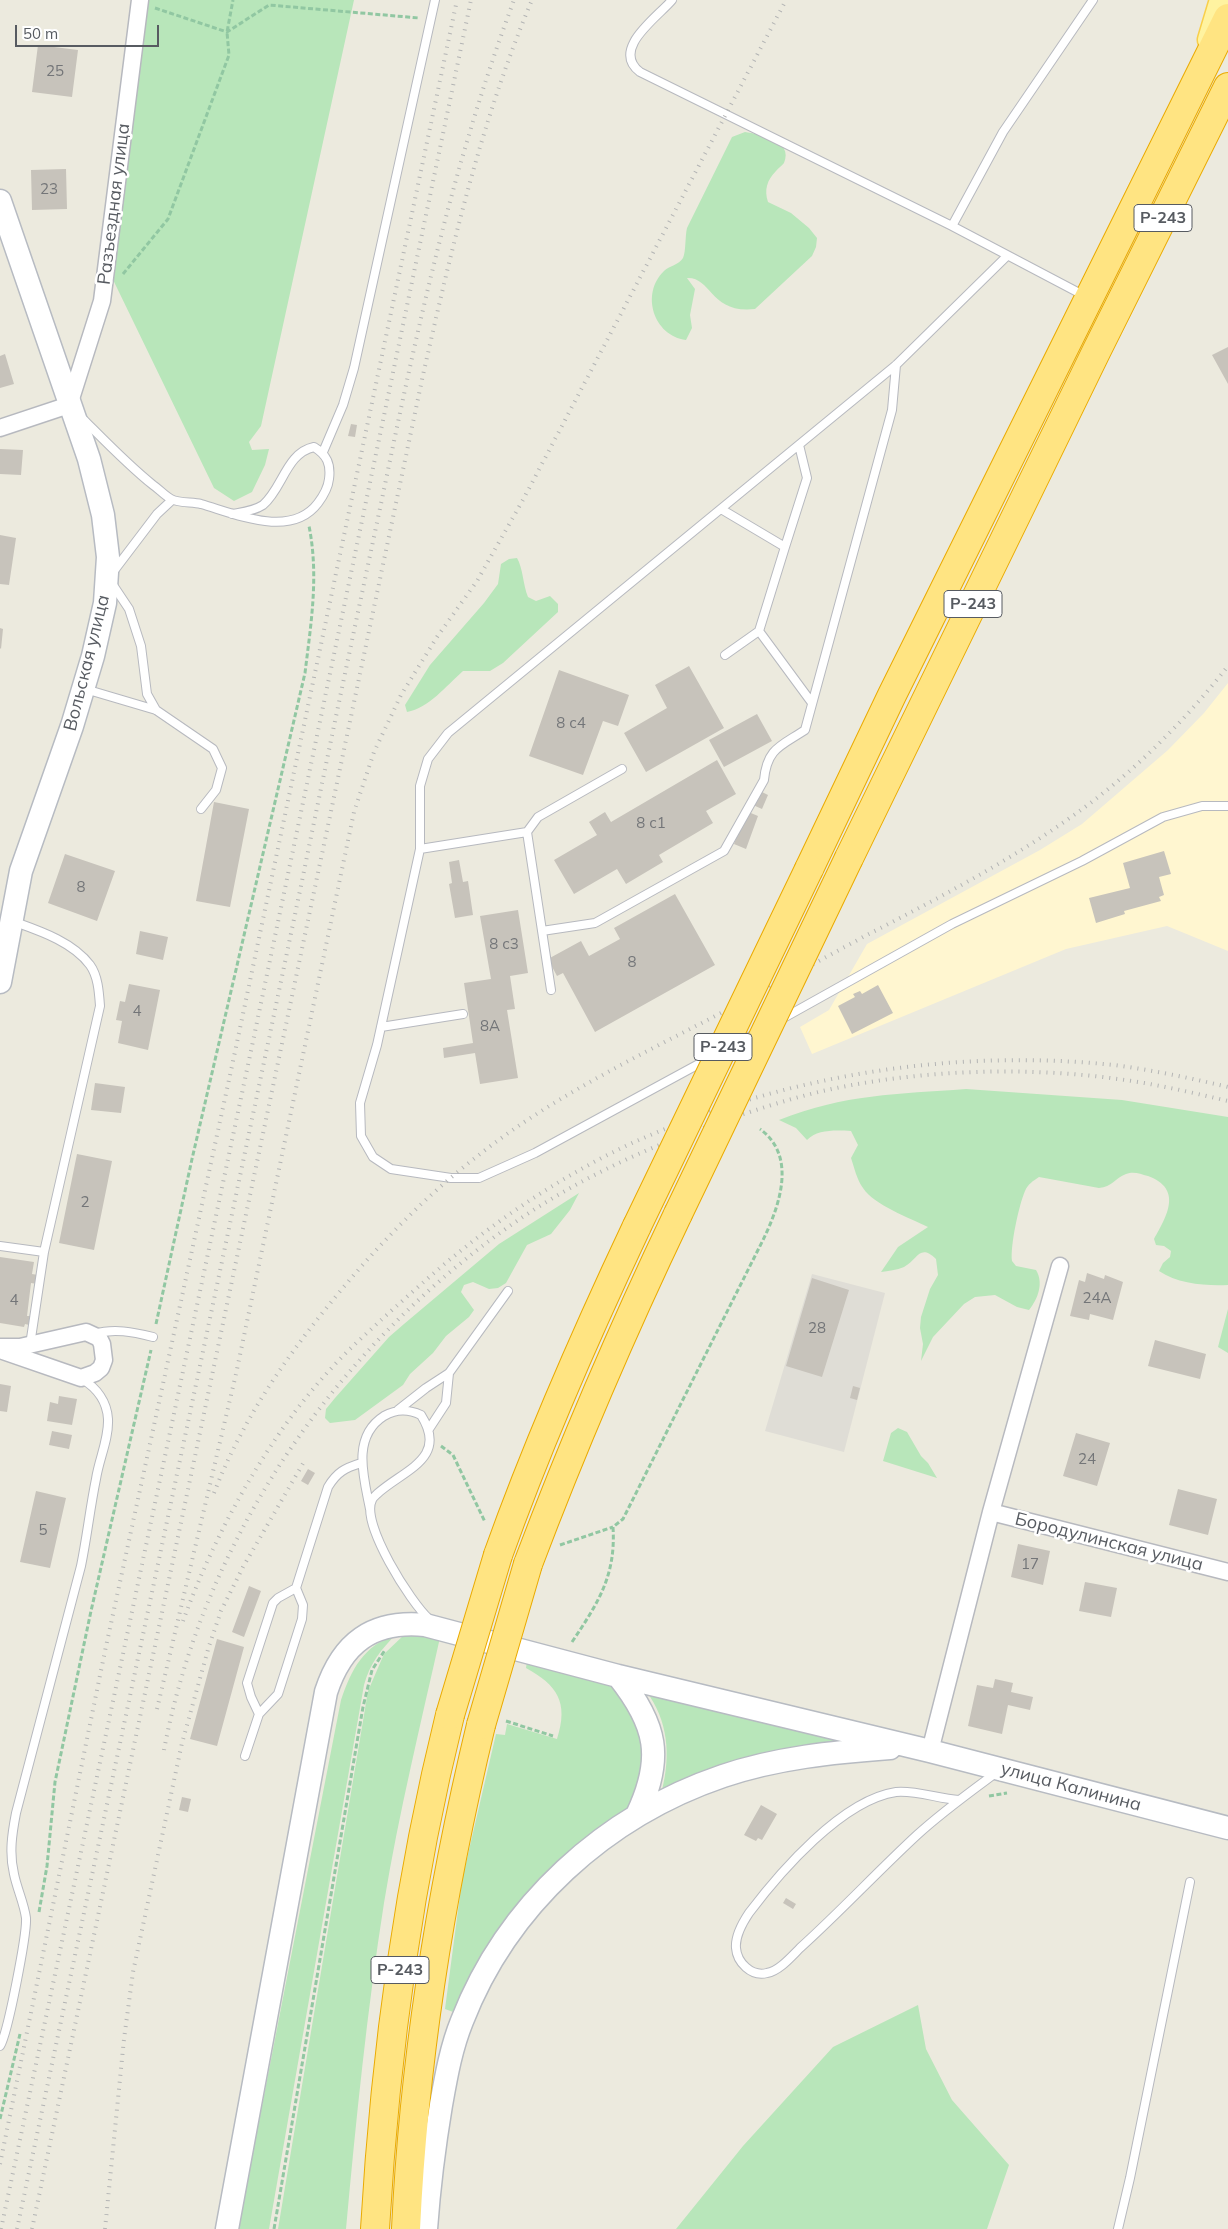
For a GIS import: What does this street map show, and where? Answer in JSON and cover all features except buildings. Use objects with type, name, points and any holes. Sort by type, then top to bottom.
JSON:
[{"type":"highway","name":"Р-243","points":[[375,2229],[387,2073],[405,1934],[418,1861],[450,1715],[498,1555],[554,1410],[637,1226],[892,696],[1228,18]]},
{"type":"highway","name":"Р-243","points":[[406,2229],[418,2077],[437,1931],[459,1818],[491,1722],[528,1564],[558,1484],[608,1365],[678,1214],[849,858],[1097,350],[1228,87]]},
{"type":"main road","points":[[1200,76],[1223,0]]},
{"type":"main road","name":"Вольская улица","points":[[0,201],[89,459],[103,515],[108,550],[108,577],[105,603],[83,689],[21,871],[6,935],[0,982]]},
{"type":"main road","name":"улица Калинина","points":[[227,2229],[322,1710],[332,1673],[340,1659],[362,1638],[376,1631],[386,1627],[412,1624],[440,1629],[618,1676],[922,1749],[1228,1828]]},
{"type":"main road","points":[[618,1676],[640,1706],[654,1746],[653,1776],[648,1794],[637,1815]]},
{"type":"main road","points":[[426,2229],[431,2166],[452,2050],[476,1989],[510,1932],[549,1885],[595,1844],[637,1815],[699,1786],[752,1768],[815,1756],[922,1749]]},
{"type":"street","name":"Разъездная улица","points":[[69,404],[102,301],[140,2]]},
{"type":"street","points":[[0,428],[69,404]]},
{"type":"street","points":[[922,1749],[1060,1266]]},
{"type":"street","points":[[86,1332],[93,1334],[102,1344],[104,1360],[95,1373],[81,1378],[0,1349],[20,1347],[86,1332]]},
{"type":"street","name":"Бородулинская улица","points":[[991,1512],[1228,1572]]},
{"type":"lane","points":[[323,452],[343,405],[354,368],[435,0]]},
{"type":"lane","points":[[672,0],[645,26],[634,43],[629,56],[634,68],[952,226],[1089,298]]},
{"type":"lane","points":[[952,226],[1003,132],[1094,0]]},
{"type":"lane","points":[[1007,256],[896,365],[448,733],[428,759],[420,786],[420,849],[381,1027],[360,1103],[362,1136],[373,1158],[391,1169],[422,1172],[451,1178],[479,1178],[535,1153],[912,948],[952,924],[1082,861],[1163,817],[1184,810],[1219,805],[1228,806]]},
{"type":"lane","points":[[542,931],[595,923],[724,851],[764,780],[765,767],[771,754],[805,730],[892,410],[896,365]]},
{"type":"lane","points":[[69,404],[128,465],[172,500],[198,504],[232,514],[254,519],[282,521],[306,516],[312,511],[325,494],[329,481],[328,461],[323,452],[314,447],[306,449],[296,456],[277,489],[261,506],[232,514]]},
{"type":"lane","points":[[725,655],[759,631],[807,478],[799,445]]},
{"type":"lane","points":[[156,710],[147,694],[141,646],[129,609],[108,577],[122,562],[157,514],[172,500]]},
{"type":"lane","points":[[721,509],[785,547]]},
{"type":"lane","points":[[759,631],[812,703]]},
{"type":"lane","points":[[83,689],[156,710],[213,749],[222,768],[216,790],[201,809]]},
{"type":"lane","points":[[420,849],[527,832],[538,817],[622,769]]},
{"type":"lane","points":[[1219,805],[1228,799]]},
{"type":"lane","points":[[527,832],[552,990]]},
{"type":"lane","points":[[6,935],[46,934],[71,948],[90,965],[98,984],[100,1006],[44,1252],[30,1345]]},
{"type":"lane","points":[[381,1027],[463,1014]]},
{"type":"lane","points":[[0,1246],[44,1252]]},
{"type":"lane","points":[[440,1629],[419,1608],[392,1570],[378,1538],[361,1463],[364,1444],[373,1426],[380,1419],[398,1410],[449,1373],[508,1291]]},
{"type":"lane","points":[[93,1334],[107,1330],[132,1332],[153,1337]]},
{"type":"lane","points":[[429,1430],[446,1403],[449,1373]]},
{"type":"lane","points":[[0,2046],[6,2029],[26,1930],[22,1902],[13,1873],[11,1841],[16,1813],[81,1566],[96,1478],[108,1432],[106,1406],[100,1394],[81,1378]]},
{"type":"lane","points":[[370,1509],[371,1500],[423,1459],[429,1446],[429,1430],[421,1415],[408,1410],[398,1410]]},
{"type":"lane","points":[[246,1756],[259,1714],[278,1694],[302,1619],[303,1605],[296,1588],[328,1487],[342,1469],[361,1463]]},
{"type":"lane","points":[[259,1714],[248,1691],[250,1676],[273,1603],[296,1588]]},
{"type":"lane","points":[[959,1800],[896,1792],[872,1800],[836,1822],[793,1860],[747,1916],[735,1943],[736,1952],[741,1962],[747,1969],[761,1974],[768,1973],[777,1968],[837,1914],[918,1835],[959,1800],[1001,1769]]},
{"type":"lane","points":[[1118,2229],[1190,1882]]},
{"type":"path","points":[[102,301],[168,219],[229,55],[226,32],[233,0]]},
{"type":"path","points":[[140,2],[226,32]]},
{"type":"path","points":[[226,32],[269,4],[430,19]]},
{"type":"path","points":[[39,1915],[47,1866],[55,1782],[91,1610],[194,1149],[304,673],[314,602],[315,567],[306,516]]},
{"type":"path","points":[[557,1546],[613,1527],[623,1519],[777,1208],[783,1181],[780,1155],[776,1144],[760,1129]]},
{"type":"path","points":[[453,1455],[486,1522]]},
{"type":"path","points":[[572,1643],[598,1602],[608,1579],[615,1548],[613,1527]]},
{"type":"path","points":[[274,2229],[362,1707],[376,1660],[390,1644]]},
{"type":"path","points":[[491,1722],[553,1736]]},
{"type":"path","points":[[0,2119],[20,2032]]},
{"type":"shaded area","points":[[1228,683],[1228,951],[1167,926],[1066,949],[812,1054],[800,1027],[829,1010],[867,944],[1040,850],[1082,824],[1168,750],[1204,713]]},
{"type":"shaded area","points":[[812,1274],[885,1293],[844,1452],[765,1431]]},
{"type":"green space","points":[[137,0],[354,0],[261,426],[249,442],[252,450],[269,449],[265,465],[252,492],[234,501],[214,488],[102,257]]},
{"type":"green space","points":[[745,132],[758,134],[774,140],[784,149],[786,155],[784,163],[773,174],[767,185],[768,202],[791,213],[809,228],[817,238],[816,247],[812,256],[755,309],[740,309],[729,306],[720,301],[702,283],[695,279],[687,278],[695,289],[690,315],[692,328],[686,340],[675,337],[666,331],[654,313],[653,291],[657,280],[664,271],[683,258],[687,228],[732,137]]},
{"type":"green space","points":[[517,558],[528,597],[536,601],[550,596],[558,604],[558,612],[503,663],[490,671],[463,671],[430,701],[415,710],[407,712],[405,705],[430,665],[498,584],[501,564],[509,559]]},
{"type":"green space","points":[[966,1089],[1122,1100],[1228,1117],[1228,1285],[1192,1283],[1175,1279],[1159,1271],[1163,1263],[1170,1257],[1171,1251],[1164,1246],[1156,1245],[1154,1239],[1169,1204],[1166,1188],[1159,1181],[1148,1176],[1132,1173],[1126,1174],[1107,1186],[1099,1188],[1039,1177],[1025,1191],[1012,1246],[1012,1261],[1016,1266],[1036,1270],[1040,1280],[1039,1291],[1032,1306],[1029,1310],[1017,1307],[995,1295],[975,1297],[964,1304],[933,1337],[921,1361],[923,1344],[920,1328],[921,1317],[930,1289],[938,1275],[936,1259],[930,1254],[922,1253],[904,1267],[881,1272],[898,1247],[928,1227],[875,1200],[863,1188],[851,1158],[858,1145],[851,1131],[822,1132],[811,1136],[807,1140],[796,1128],[779,1120],[803,1111],[849,1100],[894,1094]]},
{"type":"green space","points":[[579,1193],[570,1210],[551,1234],[527,1245],[506,1283],[498,1288],[489,1289],[473,1282],[464,1285],[461,1292],[474,1310],[410,1374],[403,1385],[355,1420],[330,1423],[325,1418],[326,1409],[389,1337],[499,1244]]},
{"type":"green space","points":[[1228,1309],[1228,1353],[1218,1347]]},
{"type":"green space","points":[[898,1428],[907,1432],[937,1478],[883,1461],[891,1433]]},
{"type":"green space","points":[[441,1633],[403,1801],[384,1903],[362,2066],[346,2229],[278,2229],[368,1691],[384,1654],[405,1634]]},
{"type":"green space","points":[[396,1634],[377,1657],[369,1670],[364,1685],[269,2229],[238,2229],[341,1700],[360,1660],[375,1645]]},
{"type":"green space","points":[[527,1661],[619,1688],[643,1723],[643,1775],[628,1807],[619,1818],[546,1873],[509,1918],[456,2013],[445,2009],[462,1880],[496,1734],[505,1735],[507,1724],[557,1739],[560,1726],[562,1715],[558,1696],[546,1681],[526,1668]]},
{"type":"green space","points":[[646,1691],[852,1740],[785,1749],[752,1756],[662,1790],[667,1751],[666,1738],[659,1714]]},
{"type":"green space","points":[[918,2005],[926,2049],[952,2100],[1009,2165],[987,2229],[676,2229],[743,2146],[833,2047]]},
{"type":"railway","points":[[0,2164],[105,1651],[232,1066],[457,0]]},
{"type":"railway","points":[[1,2229],[252,1046],[471,0]]},
{"type":"railway","points":[[17,2229],[423,309],[438,247],[473,123],[492,61],[514,0]]},
{"type":"railway","points":[[32,2229],[423,375],[469,185],[498,92],[532,0]]},
{"type":"railway","points":[[157,1709],[236,1374],[354,812],[374,752],[401,695],[437,637],[477,581],[524,498],[786,0]]},
{"type":"railway","points":[[214,1493],[235,1446],[260,1400],[304,1336],[337,1294],[374,1252],[413,1212],[454,1175],[525,1121],[578,1089],[945,894],[1024,849],[1074,815],[1137,765],[1194,707],[1228,666]]},
{"type":"railway","points":[[183,1621],[213,1548],[252,1476],[274,1441],[323,1377],[383,1318],[466,1247],[545,1190],[601,1158],[687,1120],[746,1101],[806,1085],[867,1073],[928,1065],[990,1061],[1052,1061],[1114,1065],[1171,1074],[1228,1087]]},
{"type":"railway","points":[[164,1750],[183,1672],[210,1596],[245,1523],[287,1454],[335,1389],[389,1329],[447,1274],[511,1225],[564,1191],[620,1162],[708,1126],[809,1094],[886,1080],[954,1073],[1057,1073],[1138,1082],[1228,1101]]},
{"type":"railway","points":[[105,2229],[124,2039],[133,1972],[182,1743],[209,1646],[221,1611],[243,1567],[305,1460]]}]
